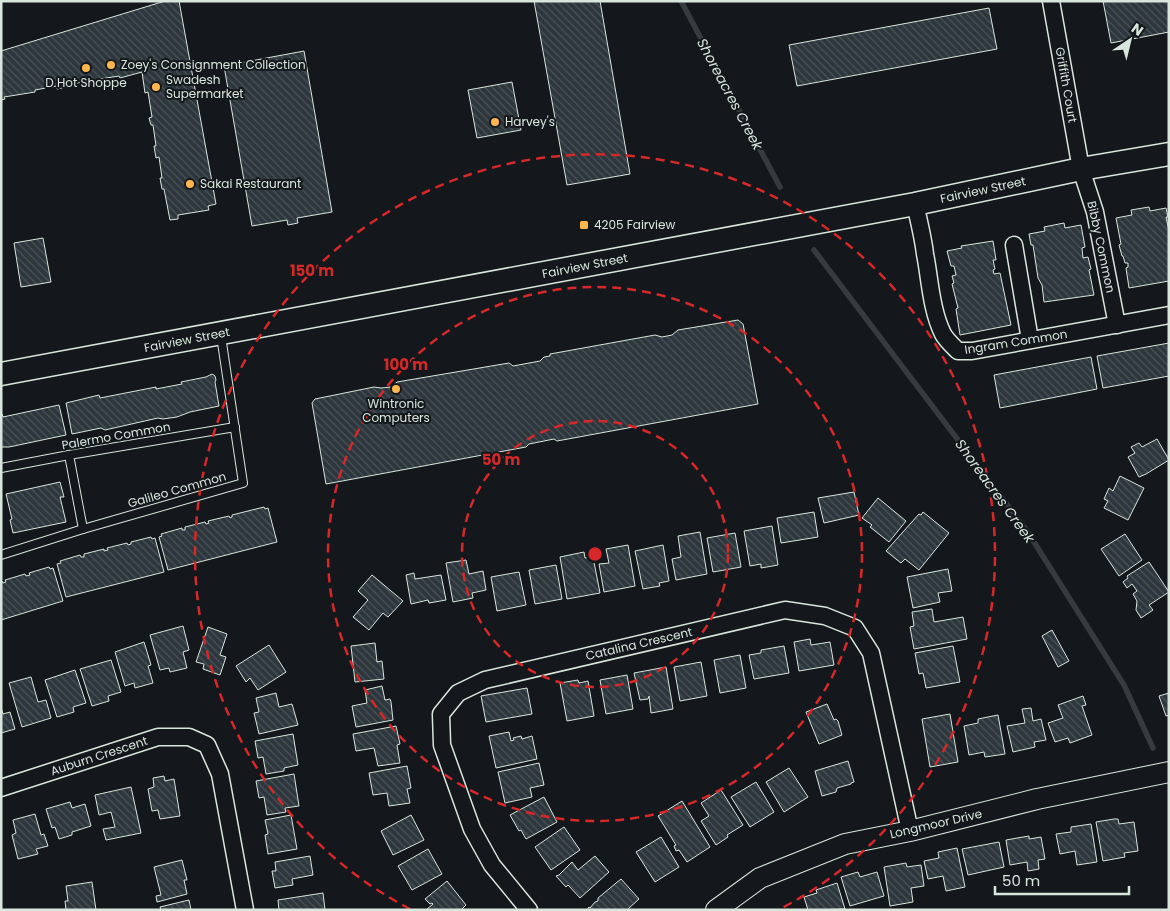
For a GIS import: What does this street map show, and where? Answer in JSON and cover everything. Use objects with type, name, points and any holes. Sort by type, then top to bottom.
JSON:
[{"type":"main road","name":"Fairview Street","points":[[1,374],[916,204],[1081,169],[1169,154]]},
{"type":"street","name":"Griffith Court","points":[[1051,1],[1081,169]]},
{"type":"street","name":"Bibby Common","points":[[1081,169],[1095,212],[1116,325]]},
{"type":"street","name":"Ingram Common","points":[[916,204],[932,295],[942,331],[946,339],[958,351],[972,351],[1169,315]]},
{"type":"street","points":[[1014,246],[1030,340]]},
{"type":"street","name":"Catalina Crescent","points":[[529,910],[492,865],[472,828],[442,745],[441,714],[458,693],[485,680],[785,610],[825,616],[855,628],[871,652],[910,831]]},
{"type":"street","name":"Auburn Crescent","points":[[1,788],[158,737],[190,737],[207,745],[220,774],[245,910]]},
{"type":"street","name":"Longmoor Drive","points":[[716,910],[760,878],[845,844],[910,831],[1037,799],[1169,772]]},
{"type":"lane","name":"Galileo Common","points":[[1,555],[83,529],[243,483],[221,334]]},
{"type":"lane","name":"Palermo Common","points":[[1,468],[235,427]]},
{"type":"lane","points":[[69,455],[83,529]]},
{"type":"building","points":[[165,1],[179,1],[216,204],[208,206],[209,210],[178,215],[178,219],[170,220],[160,178],[162,178],[159,157],[156,158],[153,125],[151,125],[149,118],[152,117],[148,92],[145,93],[142,72],[120,78],[119,76],[100,79],[100,82],[89,83],[88,81],[57,89],[57,86],[35,90],[35,92],[4,97],[5,99],[1,100],[1,51]]},
{"type":"building","points":[[534,1],[600,1],[630,174],[567,185]]},
{"type":"building","points":[[1103,1],[1169,1],[1169,32],[1111,43]]},
{"type":"building","points":[[989,8],[997,49],[797,86],[789,45]]},
{"type":"building","points":[[304,51],[332,212],[297,218],[298,223],[288,225],[287,220],[252,226],[224,66]]},
{"type":"building","points":[[512,82],[521,130],[477,138],[468,90]]},
{"type":"building","points":[[1149,207],[1150,211],[1166,208],[1169,231],[1169,281],[1129,288],[1126,268],[1128,263],[1125,263],[1119,245],[1121,244],[1116,218],[1132,215],[1131,210]]},
{"type":"building","points":[[1064,223],[1065,228],[1081,225],[1085,247],[1082,248],[1083,258],[1088,257],[1094,295],[1044,302],[1042,285],[1038,278],[1033,245],[1031,245],[1029,234],[1045,231],[1044,227]]},
{"type":"building","points":[[43,238],[51,282],[21,287],[14,243]]},
{"type":"building","points":[[993,241],[996,260],[993,260],[995,269],[993,270],[994,274],[1000,273],[1011,325],[960,335],[956,309],[958,308],[952,284],[954,283],[952,276],[956,275],[954,266],[951,266],[947,251],[962,248],[961,246]]},
{"type":"building","points":[[738,320],[743,324],[758,404],[557,441],[554,439],[529,444],[526,447],[326,484],[312,403],[315,399],[374,387],[391,387],[397,382],[509,363],[513,366],[540,361],[544,357],[550,356],[550,354],[655,335],[662,337],[672,335],[678,330]]},
{"type":"building","points":[[1169,343],[1169,376],[1103,388],[1097,356]]},
{"type":"building","points":[[1091,357],[1097,389],[1000,408],[994,375]]},
{"type":"building","points":[[212,374],[216,380],[219,406],[190,412],[177,417],[158,418],[105,430],[101,428],[72,434],[66,403],[99,395],[100,398],[182,384],[181,382]]},
{"type":"building","points":[[59,405],[66,435],[1,447],[1,414],[3,417]]},
{"type":"building","points":[[1157,439],[1169,460],[1139,477],[1128,457],[1135,453],[1131,447],[1139,443],[1142,447]]},
{"type":"building","points":[[1120,476],[1144,488],[1128,520],[1104,508],[1108,501],[1104,499],[1109,488],[1113,491]]},
{"type":"building","points":[[60,482],[64,497],[60,497],[66,522],[13,533],[6,494]]},
{"type":"building","points":[[854,492],[859,515],[824,523],[818,498]]},
{"type":"building","points":[[878,498],[906,521],[889,542],[862,518]]},
{"type":"building","points":[[264,507],[265,509],[268,508],[277,542],[168,570],[159,537],[162,536],[161,534],[182,528],[182,530],[185,530],[185,527],[205,522],[206,524],[209,523],[208,521],[229,516],[230,518],[232,515]]},
{"type":"building","points":[[814,512],[818,537],[781,543],[777,518]]},
{"type":"building","points":[[923,512],[949,533],[919,570],[905,559],[901,563],[886,551],[919,514],[921,515]]},
{"type":"building","points":[[772,526],[778,565],[761,568],[761,564],[750,566],[744,531]]},
{"type":"building","points":[[700,532],[707,574],[676,580],[672,559],[681,557],[678,536]]},
{"type":"building","points":[[735,533],[741,567],[713,572],[707,538]]},
{"type":"building","points":[[1125,534],[1142,560],[1119,576],[1101,549]]},
{"type":"building","points":[[151,537],[152,539],[155,538],[164,572],[66,597],[57,564],[61,563],[60,561],[80,555],[84,557],[84,554],[104,549],[104,551],[108,550],[107,548],[127,543],[128,545],[131,542]]},
{"type":"building","points":[[628,545],[635,586],[604,592],[599,564],[609,563],[606,549]]},
{"type":"building","points":[[663,545],[669,581],[659,583],[660,586],[643,589],[635,551]]},
{"type":"building","points":[[584,552],[585,558],[593,557],[600,593],[567,599],[560,557]]},
{"type":"building","points":[[466,560],[469,574],[483,571],[486,590],[472,593],[473,598],[453,602],[446,563]]},
{"type":"building","points":[[1149,562],[1169,592],[1149,605],[1153,610],[1141,618],[1136,610],[1137,601],[1133,594],[1137,591],[1132,584],[1127,588],[1123,582],[1128,578],[1127,576]]},
{"type":"building","points":[[556,565],[562,599],[535,604],[529,570]]},
{"type":"building","points":[[49,567],[50,569],[53,568],[63,601],[1,620],[1,582],[6,582],[5,580],[25,574],[26,576],[30,575],[29,573]]},
{"type":"building","points":[[948,569],[952,591],[938,593],[940,602],[913,608],[907,577]]},
{"type":"building","points":[[519,572],[526,605],[497,611],[491,577]]},
{"type":"building","points":[[414,573],[415,579],[441,575],[446,600],[429,603],[428,600],[411,604],[406,575]]},
{"type":"building","points":[[372,575],[403,601],[388,617],[383,613],[369,630],[353,617],[368,600],[358,591]]},
{"type":"building","points":[[932,609],[934,622],[963,617],[967,639],[914,649],[910,627],[914,626],[912,612]]},
{"type":"building","points":[[183,626],[189,650],[183,652],[187,668],[170,672],[169,668],[160,670],[150,635]]},
{"type":"building","points":[[208,627],[227,634],[220,655],[226,657],[220,675],[203,669],[204,664],[196,662]]},
{"type":"building","points":[[1052,630],[1069,661],[1058,667],[1042,636]]},
{"type":"building","points":[[810,639],[811,645],[830,642],[834,665],[799,671],[794,642]]},
{"type":"building","points":[[144,642],[151,665],[148,666],[153,683],[135,688],[134,683],[125,686],[115,652]]},
{"type":"building","points":[[375,643],[377,662],[382,661],[384,679],[355,682],[351,646]]},
{"type":"building","points":[[269,645],[286,672],[258,690],[250,678],[246,682],[236,666]]},
{"type":"building","points":[[784,646],[789,673],[754,679],[749,655],[761,653],[761,650]]},
{"type":"building","points":[[953,646],[960,682],[926,688],[923,673],[919,674],[915,653]]},
{"type":"building","points":[[740,655],[746,688],[720,693],[714,660]]},
{"type":"building","points":[[111,660],[121,692],[108,696],[109,701],[92,706],[80,669]]},
{"type":"building","points":[[701,662],[707,696],[680,701],[674,667]]},
{"type":"building","points":[[666,667],[673,709],[651,713],[649,696],[648,699],[640,700],[634,673]]},
{"type":"building","points":[[75,670],[86,703],[73,707],[74,712],[57,717],[45,680]]},
{"type":"building","points":[[627,675],[633,709],[606,714],[600,680]]},
{"type":"building","points":[[31,677],[38,702],[46,700],[51,718],[22,727],[9,683]]},
{"type":"building","points":[[578,680],[579,683],[588,681],[594,716],[567,721],[560,683]]},
{"type":"building","points":[[382,686],[385,700],[390,699],[391,702],[393,720],[356,727],[352,706],[367,703],[365,690]]},
{"type":"building","points":[[527,688],[532,714],[486,722],[481,696]]},
{"type":"building","points":[[276,693],[279,707],[292,704],[298,725],[259,734],[254,713],[259,712],[256,698]]},
{"type":"building","points":[[1169,693],[1169,715],[1166,716],[1159,696]]},
{"type":"building","points":[[1083,696],[1086,705],[1082,706],[1092,735],[1070,743],[1068,738],[1055,742],[1048,723],[1063,718],[1058,705]]},
{"type":"building","points":[[827,704],[834,720],[838,721],[842,735],[819,744],[806,712]]},
{"type":"building","points":[[1,707],[3,714],[10,712],[15,729],[1,733]]},
{"type":"building","points":[[1031,708],[1033,721],[1041,719],[1046,740],[1034,742],[1035,747],[1013,752],[1007,726],[1025,723],[1022,709]]},
{"type":"building","points":[[950,714],[958,762],[930,767],[922,719]]},
{"type":"building","points":[[998,715],[1005,754],[985,757],[984,752],[969,755],[964,726],[978,723],[978,719]]},
{"type":"building","points":[[396,726],[400,744],[397,745],[400,763],[378,766],[374,748],[356,751],[353,734]]},
{"type":"building","points":[[509,732],[511,741],[514,740],[513,738],[521,736],[522,739],[532,736],[537,759],[496,768],[489,736]]},
{"type":"building","points":[[293,734],[298,765],[284,768],[284,771],[266,774],[263,757],[258,758],[255,741]]},
{"type":"building","points":[[848,761],[854,782],[837,788],[836,792],[822,796],[815,771]]},
{"type":"building","points":[[539,763],[544,785],[530,788],[532,797],[505,803],[498,772]]},
{"type":"building","points":[[407,766],[411,788],[407,789],[410,803],[389,806],[387,793],[373,795],[369,773]]},
{"type":"building","points":[[789,768],[808,797],[784,812],[766,782]]},
{"type":"building","points":[[294,774],[299,806],[285,808],[286,812],[267,815],[264,797],[259,798],[256,781]]},
{"type":"building","points":[[164,776],[165,781],[174,779],[180,816],[160,819],[158,810],[152,811],[148,789],[154,787],[153,778]]},
{"type":"building","points":[[756,782],[774,812],[750,827],[731,797]]},
{"type":"building","points":[[131,787],[141,833],[106,840],[103,829],[115,827],[111,812],[99,815],[95,795]]},
{"type":"building","points":[[721,790],[743,825],[716,845],[701,821],[709,816],[701,803]]},
{"type":"building","points":[[544,797],[557,822],[526,839],[510,815]]},
{"type":"building","points":[[682,801],[710,847],[687,862],[679,850],[676,851],[674,846],[676,845],[658,816]]},
{"type":"building","points":[[70,802],[72,808],[85,804],[91,826],[72,832],[72,835],[59,839],[55,827],[52,828],[46,809]]},
{"type":"building","points":[[35,814],[41,835],[44,834],[48,846],[36,849],[38,854],[18,859],[12,835],[16,833],[13,820]]},
{"type":"building","points":[[291,815],[297,849],[268,854],[265,835],[268,834],[265,820]]},
{"type":"building","points":[[411,815],[424,840],[393,855],[381,831]]},
{"type":"building","points":[[1118,819],[1119,824],[1134,822],[1138,851],[1124,853],[1125,857],[1103,861],[1096,822]]},
{"type":"building","points":[[1091,824],[1097,862],[1077,865],[1075,851],[1060,854],[1056,834],[1071,832],[1071,827]]},
{"type":"building","points":[[564,827],[580,850],[551,870],[535,847]]},
{"type":"building","points":[[1029,836],[1029,839],[1041,837],[1045,859],[1038,860],[1039,869],[1028,871],[1027,862],[1010,865],[1006,840]]},
{"type":"building","points":[[661,837],[679,867],[655,882],[636,852]]},
{"type":"building","points":[[999,842],[1004,867],[968,875],[962,849]]},
{"type":"building","points":[[957,848],[965,887],[946,891],[943,876],[928,879],[924,861],[939,858],[938,852]]},
{"type":"building","points":[[428,849],[442,874],[412,890],[398,866]]},
{"type":"building","points":[[310,856],[313,875],[292,879],[293,885],[275,888],[272,871],[276,871],[275,862]]},
{"type":"building","points":[[595,856],[609,872],[580,898],[556,876],[572,862],[578,870]]},
{"type":"building","points":[[182,860],[187,880],[184,880],[187,894],[157,902],[156,896],[161,895],[154,867]]},
{"type":"building","points":[[906,863],[907,867],[921,865],[924,886],[911,888],[913,902],[890,906],[884,867]]},
{"type":"building","points":[[858,872],[860,877],[877,872],[884,896],[850,906],[841,877]]},
{"type":"building","points":[[621,879],[639,899],[627,910],[587,910],[598,901],[598,898]]},
{"type":"building","points":[[447,881],[466,905],[461,910],[426,910],[433,904],[430,904],[425,899]]},
{"type":"building","points":[[92,882],[96,910],[66,910],[65,901],[68,901],[66,886]]},
{"type":"building","points":[[837,883],[845,909],[808,910],[804,897],[817,893],[816,890]]},
{"type":"building","points":[[323,893],[325,910],[279,910],[278,900]]},
{"type":"building","points":[[189,900],[191,910],[161,910],[160,907]]},
{"type":"waterway","name":"Shoreacres Creek","points":[[681,1],[780,187]]},
{"type":"waterway","name":"Shoreacres Creek","points":[[814,250],[1027,531],[1124,685],[1153,748]]},
{"type":"place","name":"Zoey's Consignment Collection","points":[[111,65]]},
{"type":"place","name":"D Hot Shoppe","points":[[86,68]]},
{"type":"place","name":"Swadesh Supermarket","points":[[156,87]]},
{"type":"place","name":"Harvey's","points":[[495,122]]},
{"type":"place","name":"Sakai Restaurant","points":[[190,184]]},
{"type":"place","name":"4205 Fairview","points":[[584,225]]},
{"type":"place","name":"Wintronic Computers","points":[[396,389]]}]
